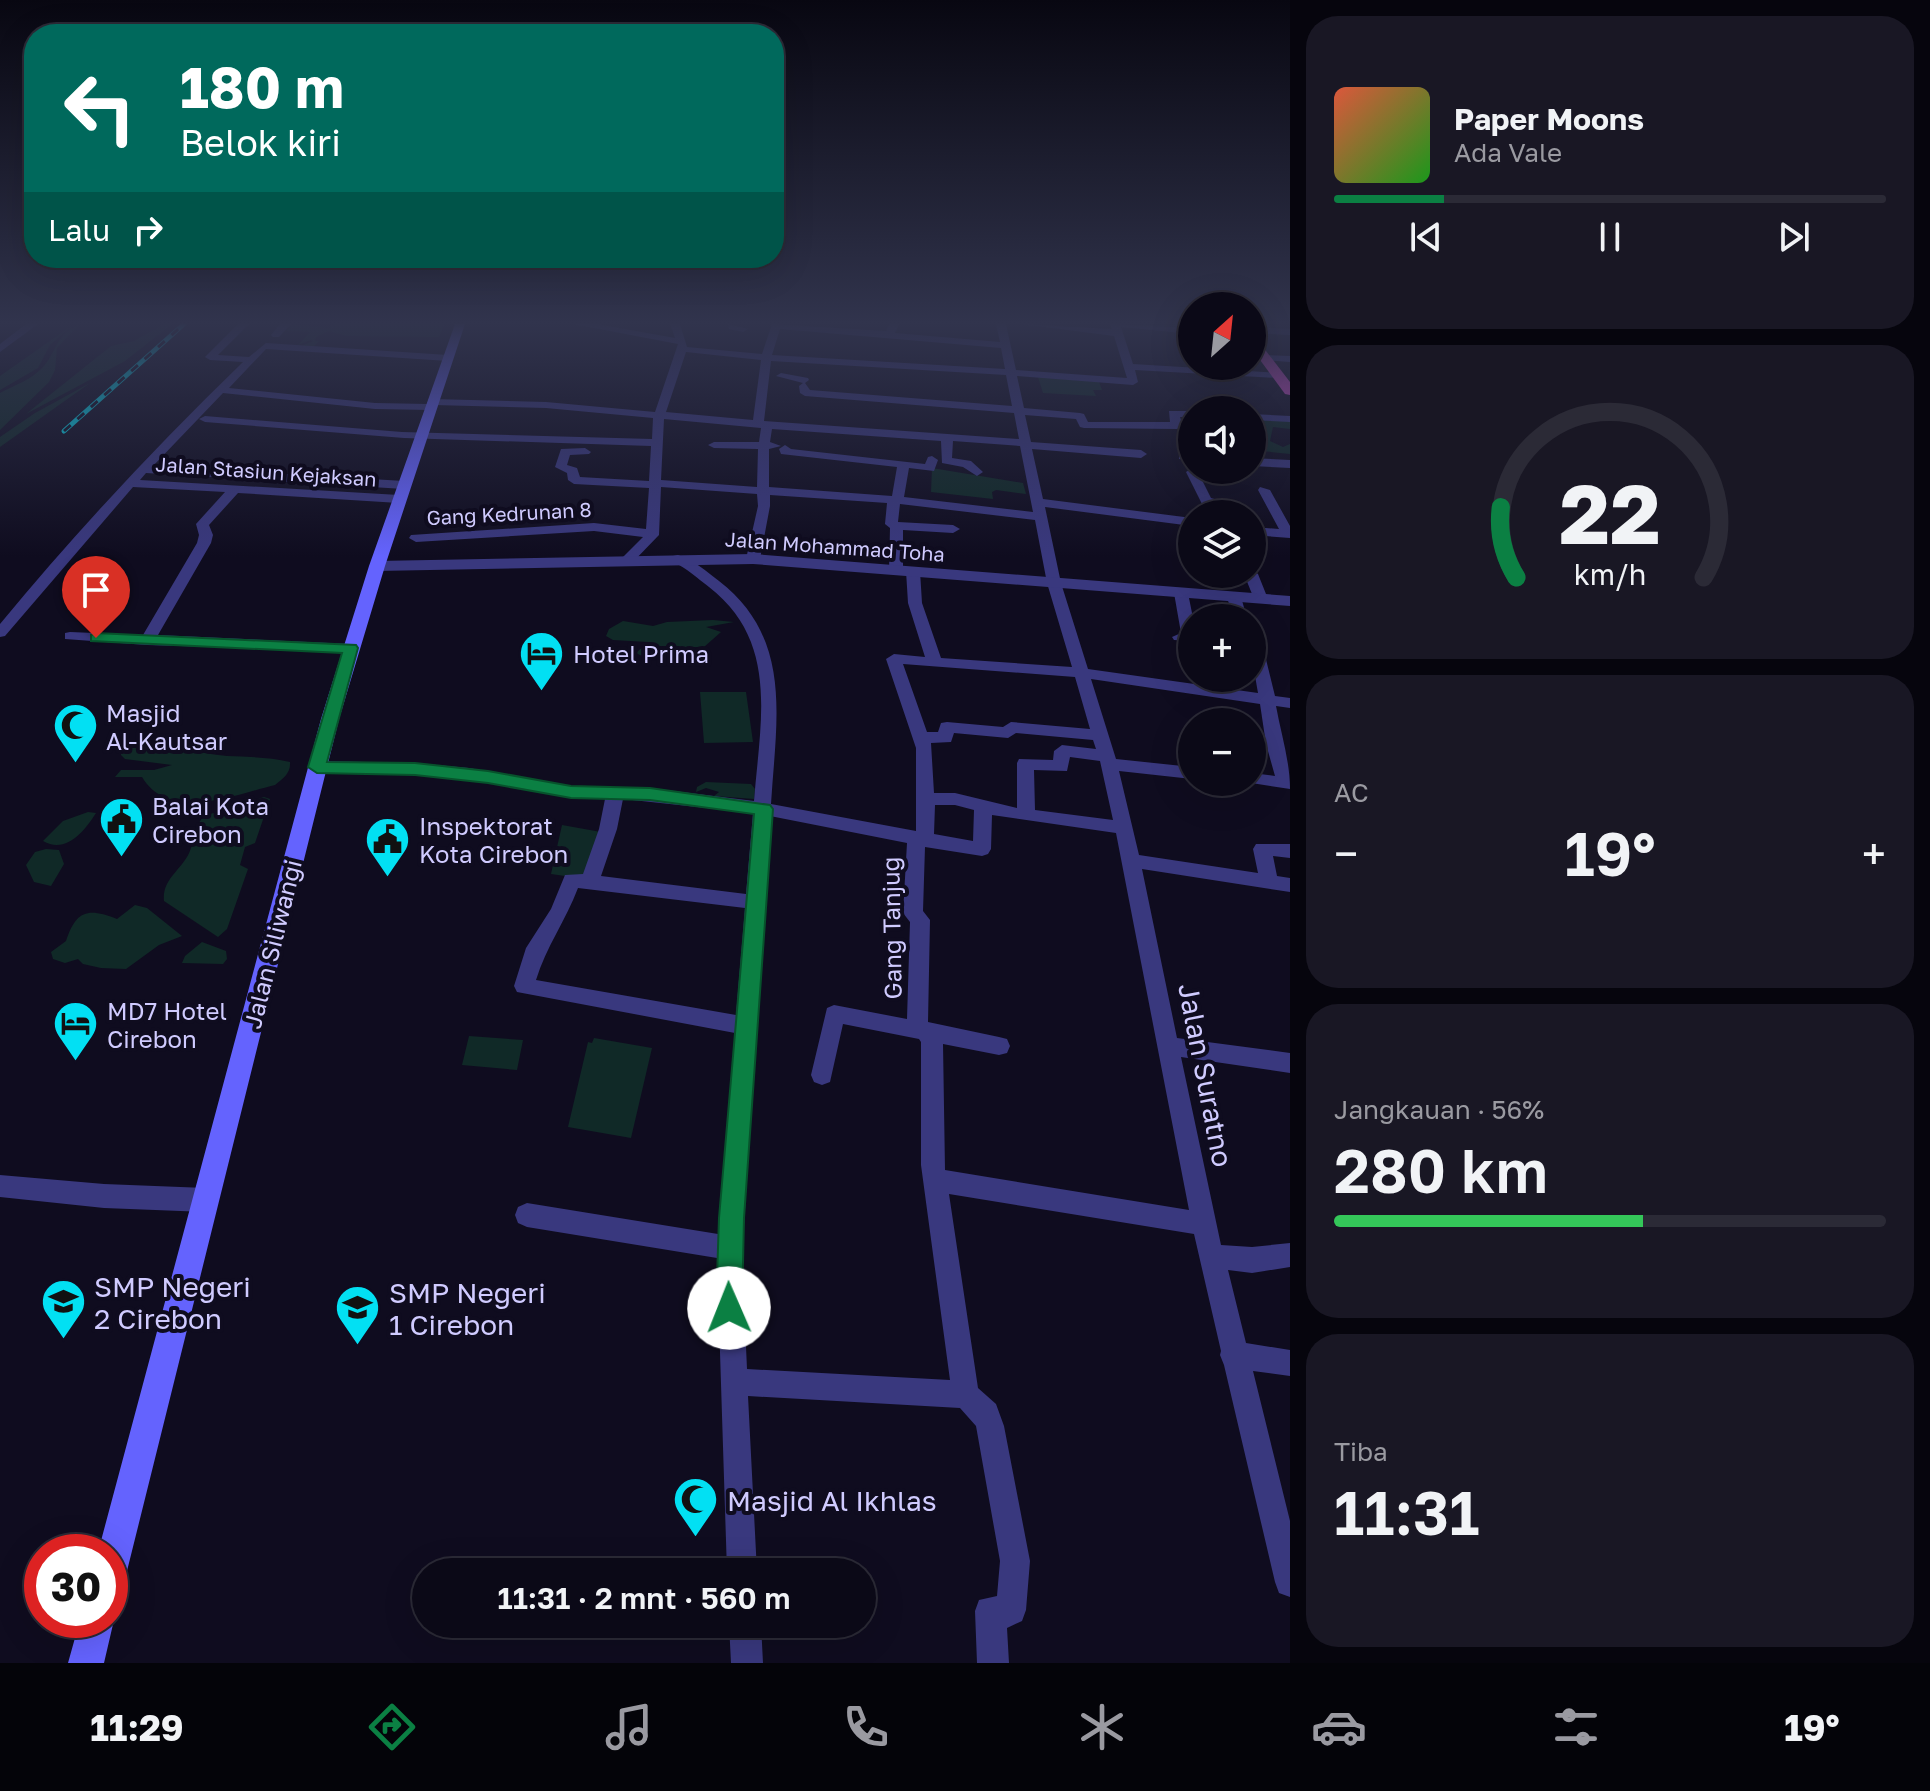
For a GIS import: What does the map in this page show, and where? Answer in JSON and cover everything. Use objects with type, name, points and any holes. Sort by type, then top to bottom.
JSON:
[{"type":"main road","name":"Jalan Siliwangi","points":[[120,1534],[317,767],[351,648],[432,402]]},
{"type":"main road","points":[[86,1663],[92,1638]]},
{"type":"street","points":[[0,633],[47,574],[211,402]]},
{"type":"street","points":[[333,402],[375,406],[546,405],[1141,454]]},
{"type":"street","points":[[625,562],[652,534],[659,416],[664,402]]},
{"type":"street","points":[[753,559],[765,491],[764,402]]},
{"type":"street","points":[[972,402],[1019,411],[1080,416],[1084,425],[1177,426],[1173,413],[1178,413]]},
{"type":"street","name":"Jalan Suratno","points":[[1017,402],[1054,583],[1106,752],[1132,861],[1211,1256],[1290,1582]]},
{"type":"street","points":[[1266,418],[1290,419]]},
{"type":"street","points":[[197,419],[401,434],[657,443]]},
{"type":"street","points":[[880,461],[886,431]]},
{"type":"street","points":[[947,437],[946,460],[967,464],[977,472]]},
{"type":"street","points":[[714,445],[764,445],[785,448],[785,452],[930,468],[932,460]]},
{"type":"street","points":[[600,452],[566,451],[561,467],[573,471],[574,480],[896,501],[1041,517]]},
{"type":"street","points":[[1266,463],[1290,464]]},
{"type":"street","points":[[904,464],[891,524],[953,529]]},
{"type":"street","name":"Jalan Stasiun Kejaksan","points":[[144,469],[404,485]]},
{"type":"street","name":"Jalan Stasiun Kejaksan","points":[[131,483],[399,499]]},
{"type":"street","points":[[147,641],[204,543],[206,535],[202,524],[235,489]]},
{"type":"street","points":[[1264,490],[1289,534]]},
{"type":"street","points":[[1038,502],[1178,520]]},
{"type":"street","points":[[896,570],[897,526]]},
{"type":"street","name":"Gang Kedrunan 8","points":[[386,538],[482,536],[594,527],[652,534]]},
{"type":"street","points":[[1266,532],[1289,534]]},
{"type":"street","points":[[652,534],[718,586],[754,626],[765,653],[770,699],[729,1248],[741,1558]]},
{"type":"street","points":[[718,586],[714,577],[717,570],[732,559]]},
{"type":"street","name":"Jalan Mohammad Toha","points":[[377,566],[753,559],[1290,601]]},
{"type":"street","points":[[913,571],[915,603],[934,660]]},
{"type":"street","points":[[1257,588],[1261,599]]},
{"type":"street","points":[[1181,593],[1183,604]]},
{"type":"street","points":[[1234,597],[1236,604]]},
{"type":"street","points":[[70,636],[351,648]]},
{"type":"street","points":[[983,808],[982,849],[921,839],[926,801],[921,737],[912,705],[893,661],[896,658],[1082,673],[1290,703]]},
{"type":"street","points":[[1266,692],[1274,744],[1288,783],[1266,781]]},
{"type":"street","points":[[921,737],[945,738],[947,727],[1008,733],[1011,727],[1178,770]]},
{"type":"street","points":[[1026,815],[1025,763],[1061,767],[1062,751],[1106,752]]},
{"type":"street","name":"Gang Tanjug","points":[[317,767],[415,769],[469,774],[571,792],[650,794],[764,809],[921,839],[913,913],[920,920],[921,1030],[932,1039],[935,1180],[966,1395]]},
{"type":"street","points":[[589,883],[608,829],[615,793]]},
{"type":"street","points":[[926,801],[940,797],[959,798],[983,808],[1124,828]]},
{"type":"street","points":[[1269,880],[1262,849],[1290,851]]},
{"type":"street","points":[[1132,861],[1290,885]]},
{"type":"street","points":[[745,1026],[524,986],[536,948],[560,911],[571,881],[755,902]]},
{"type":"street","points":[[822,1075],[834,1014],[999,1046]]},
{"type":"street","points":[[1169,1046],[1290,1063]]},
{"type":"street","points":[[935,1180],[1204,1224]]},
{"type":"street","points":[[0,1186],[104,1196],[206,1200]]},
{"type":"street","points":[[527,1215],[729,1248]]},
{"type":"street","points":[[1211,1256],[1252,1260],[1290,1255]]},
{"type":"street","points":[[1233,1355],[1290,1363]]},
{"type":"street","points":[[732,1382],[966,1395],[986,1414],[1015,1561],[1011,1610],[1006,1613],[990,1611],[993,1663]]},
{"type":"street","points":[[746,1638],[747,1663]]},
{"type":"green space","points":[[0,402],[29,402],[0,430]]},
{"type":"green space","points":[[41,402],[49,402],[26,414]]},
{"type":"green space","points":[[56,402],[64,402],[0,447],[0,437]]},
{"type":"green space","points":[[1266,420],[1290,421],[1290,429],[1273,427],[1270,441],[1283,447],[1290,444],[1290,454],[1266,451]]},
{"type":"green space","points":[[932,468],[1023,483],[1026,494],[996,490],[992,492],[993,499],[931,492]]},
{"type":"green space","points":[[623,621],[653,626],[667,622],[734,622],[706,627],[721,632],[704,647],[681,647],[671,653],[660,650],[657,657],[648,659],[636,653],[648,642],[613,640],[606,636],[609,629]]},
{"type":"green space","points":[[700,692],[746,692],[753,742],[704,743]]},
{"type":"green space","points":[[134,742],[157,743],[215,755],[274,759],[290,762],[290,766],[286,775],[275,785],[222,799],[185,802],[169,799],[154,791],[142,777],[115,777],[121,770],[154,770],[172,765],[125,759],[121,748]]},
{"type":"green space","points":[[706,782],[751,784],[755,789],[754,799],[714,796],[719,792],[706,788],[696,792],[697,787]]},
{"type":"green space","points":[[264,797],[270,799],[255,843],[245,847],[240,865],[248,869],[227,929],[218,937],[164,901],[165,888],[190,852],[197,826],[204,816]]},
{"type":"green space","points":[[88,812],[96,813],[74,839],[59,845],[43,841],[63,821]]},
{"type":"green space","points":[[562,825],[601,832],[586,879],[551,874]]},
{"type":"green space","points":[[59,850],[64,864],[51,886],[34,882],[26,865],[35,852]]},
{"type":"green space","points":[[135,905],[147,908],[182,936],[159,945],[126,969],[101,968],[83,964],[78,959],[65,963],[53,959],[51,952],[66,941],[74,923],[84,914],[98,913],[117,919]]},
{"type":"green space","points":[[202,942],[226,951],[227,959],[223,964],[182,963],[185,956]]},
{"type":"green space","points":[[469,1036],[523,1040],[517,1070],[462,1065]]},
{"type":"green space","points":[[594,1038],[652,1048],[631,1138],[568,1127],[588,1042],[592,1043]]},
{"type":"railway","points":[[64,431],[97,402]]},
{"type":"place","name":"Hotel Prima","points":[[542,692]]},
{"type":"place","name":"Masjid Al-Kautsar","points":[[75,765]]},
{"type":"place","name":"Balai Kota Cirebon","points":[[121,858]]},
{"type":"place","name":"Inspektorat Kota Cirebon","points":[[388,878]]},
{"type":"place","name":"MD7 Hotel Cirebon","points":[[76,1063]]},
{"type":"place","name":"SMP Negeri 2 Cirebon","points":[[63,1341]]},
{"type":"place","name":"SMP Negeri 1 Cirebon","points":[[358,1347]]},
{"type":"place","name":"Masjid Al Ikhlas","points":[[696,1539]]},
{"type":"route","points":[[96,638],[351,648],[317,767],[415,769],[469,774],[571,792],[650,794],[764,809],[731,1218],[729,1308]]}]
